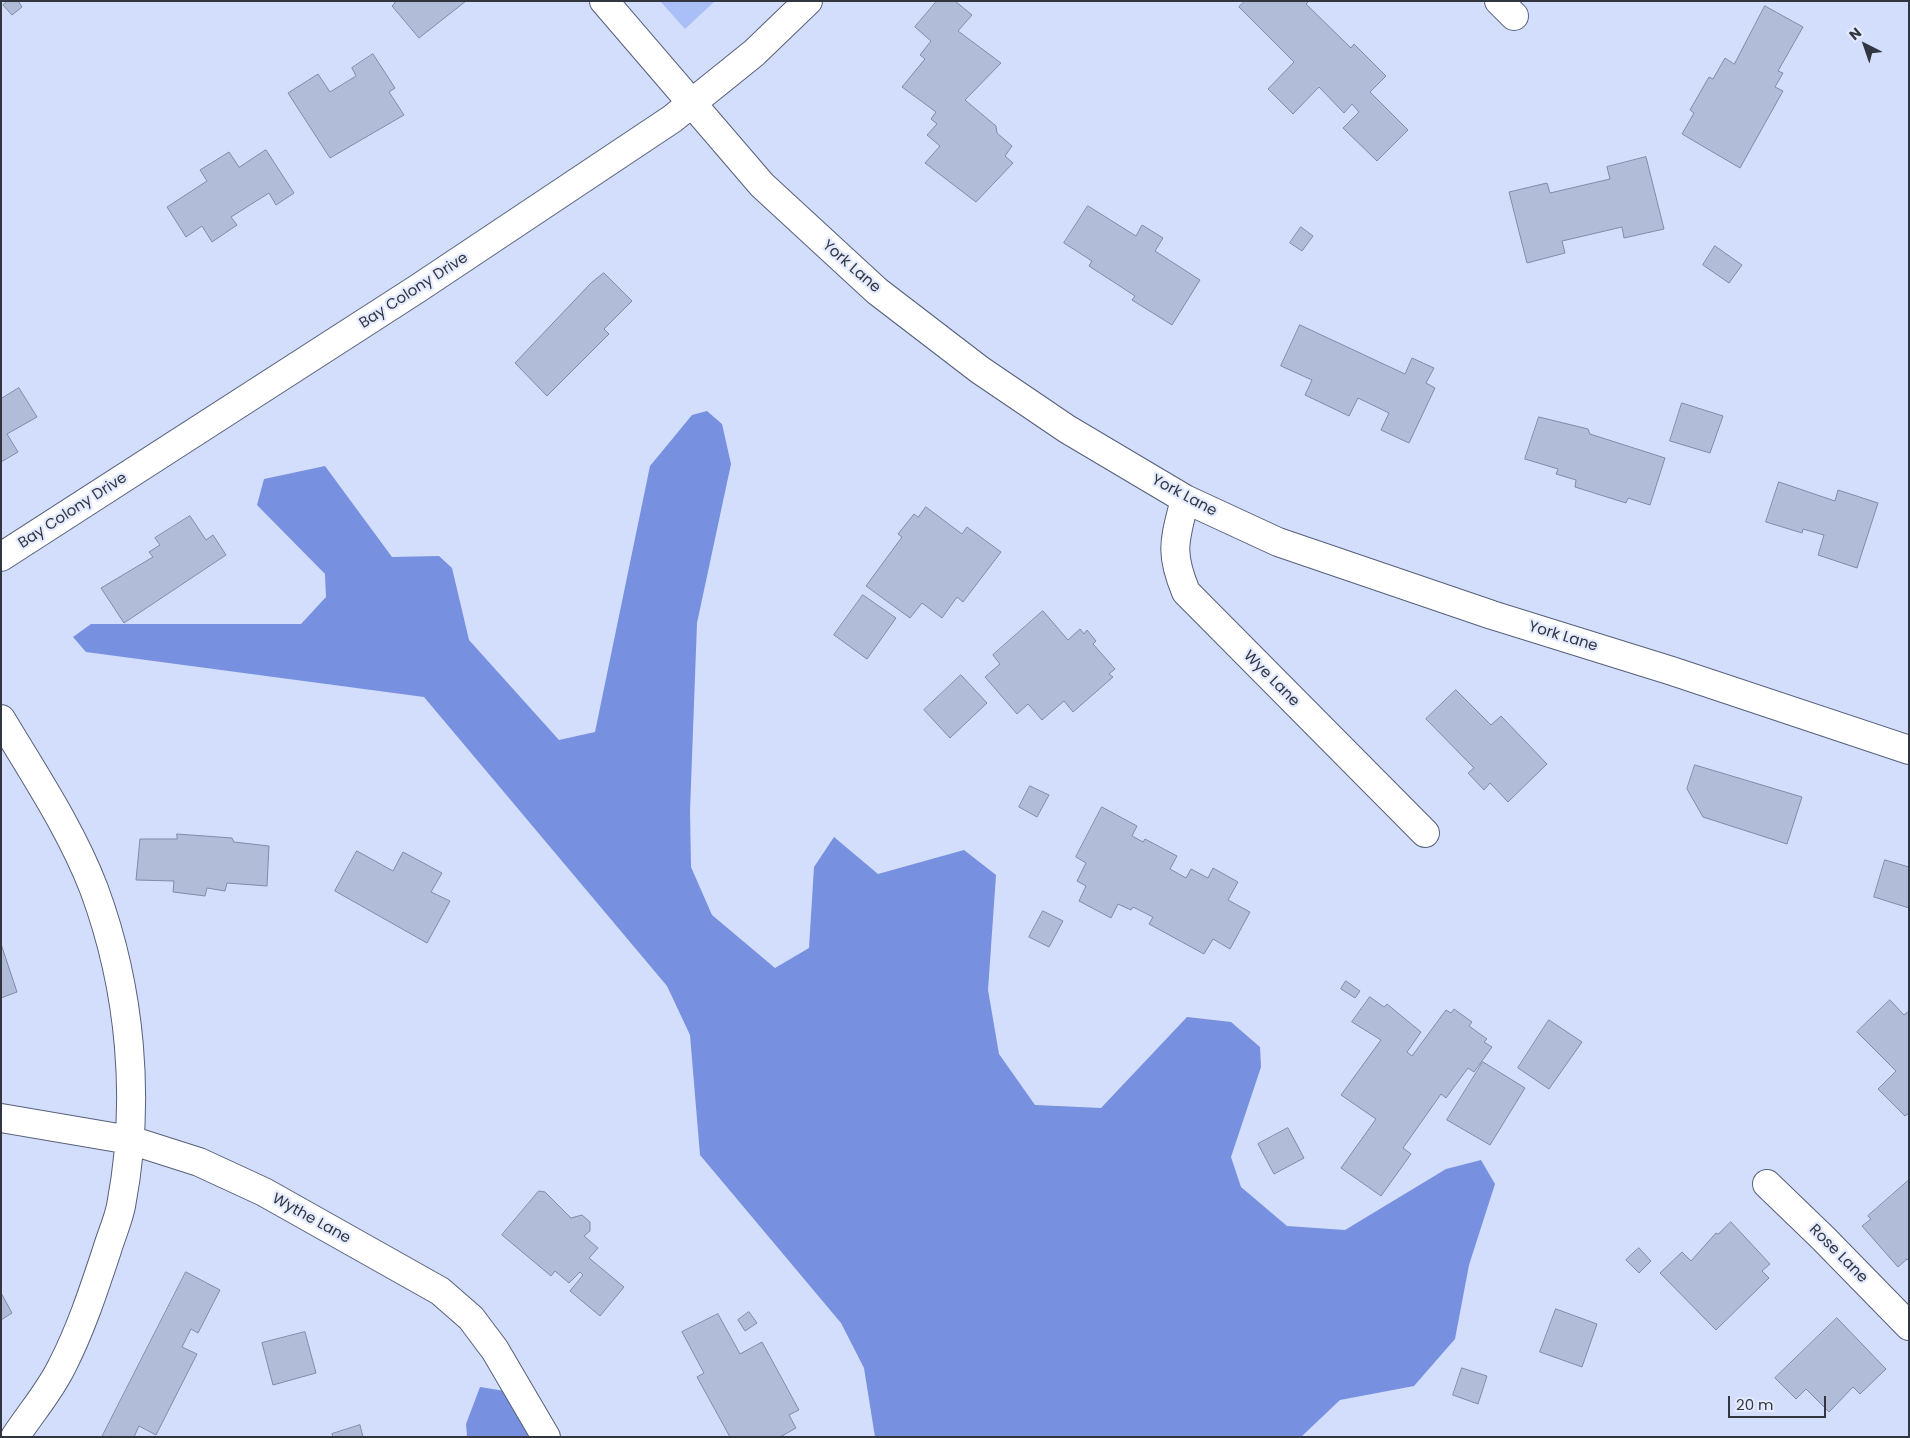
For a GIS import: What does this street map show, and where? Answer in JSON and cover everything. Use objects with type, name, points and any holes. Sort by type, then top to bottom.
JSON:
[{"type":"street","name":"York Lane","points":[[604,1],[762,185],[877,291],[980,370],[1067,429],[1186,499],[1278,542],[1492,615],[1672,671],[1909,750]]},
{"type":"street","name":"Bay Colony Drive","points":[[1,557],[418,289],[691,104],[754,53],[808,1]]},
{"type":"street","name":"Wye Lane","points":[[1186,499],[1174,545],[1176,570],[1186,592],[1425,833]]},
{"type":"street","points":[[1,719],[67,832],[94,889],[111,946],[129,1046],[132,1096],[130,1140],[120,1208],[93,1294],[62,1367],[15,1437]]},
{"type":"street","name":"Wythe Lane","points":[[1,1118],[130,1140],[199,1162],[264,1192],[440,1292],[471,1318],[495,1350],[546,1437]]},
{"type":"street","name":"Rose Lane","points":[[1767,1184],[1909,1326]]},
{"type":"shaded area","points":[[660,1],[715,1],[685,29]]},
{"type":"shaded area","points":[[707,411],[722,424],[731,464],[697,623],[690,811],[691,867],[712,915],[775,968],[809,948],[814,867],[834,837],[878,874],[964,850],[996,875],[988,990],[999,1054],[1035,1105],[1101,1108],[1187,1017],[1231,1022],[1260,1047],[1261,1067],[1231,1157],[1241,1187],[1287,1226],[1345,1230],[1446,1169],[1481,1160],[1495,1184],[1469,1265],[1455,1339],[1414,1386],[1340,1400],[1301,1437],[875,1437],[864,1368],[841,1323],[700,1155],[690,1035],[667,986],[424,697],[86,652],[73,637],[91,624],[301,624],[326,597],[325,574],[257,505],[264,479],[325,466],[392,557],[439,556],[452,568],[469,640],[559,740],[595,732],[650,466],[692,415]]},
{"type":"shaded area","points":[[480,1387],[505,1391],[535,1437],[467,1437],[466,1424]]},
{"type":"building","points":[[8,1],[18,1],[22,7],[12,15],[3,5]]},
{"type":"building","points":[[393,1],[466,1],[419,38],[392,6],[395,3]]},
{"type":"building","points":[[937,1],[955,1],[972,15],[958,31],[1001,63],[965,100],[996,126],[997,133],[1012,146],[1005,156],[1013,163],[976,202],[925,163],[940,146],[927,135],[937,124],[931,119],[936,112],[902,87],[925,59],[920,55],[931,41],[915,27]]},
{"type":"building","points":[[1245,1],[1309,1],[1306,4],[1351,48],[1354,44],[1386,76],[1370,92],[1408,130],[1377,161],[1343,128],[1359,112],[1352,104],[1344,113],[1319,87],[1293,114],[1268,89],[1294,62],[1239,7]]},
{"type":"building","points":[[1765,6],[1803,27],[1778,71],[1783,73],[1775,87],[1783,91],[1740,168],[1682,134],[1694,113],[1690,110],[1709,77],[1713,79],[1725,58],[1734,64]]},
{"type":"building","points":[[373,54],[395,88],[389,92],[404,115],[330,158],[288,93],[318,74],[330,92],[356,76],[352,68]]},
{"type":"building","points":[[266,150],[294,193],[276,205],[269,193],[231,217],[237,225],[212,242],[202,226],[186,237],[167,207],[207,181],[200,170],[229,152],[239,167]]},
{"type":"building","points":[[1646,157],[1664,229],[1624,238],[1622,227],[1562,241],[1565,253],[1527,263],[1509,192],[1547,183],[1550,193],[1610,179],[1607,167]]},
{"type":"building","points":[[1088,206],[1136,236],[1142,225],[1163,238],[1155,251],[1200,280],[1172,325],[1132,300],[1135,296],[1089,266],[1092,261],[1064,243]]},
{"type":"building","points":[[1301,227],[1313,236],[1302,251],[1290,243]]},
{"type":"building","points":[[1715,246],[1742,265],[1729,283],[1703,265]]},
{"type":"building","points":[[604,273],[632,301],[604,329],[609,334],[547,396],[515,363],[591,283]]},
{"type":"building","points":[[1300,325],[1405,374],[1412,358],[1434,368],[1426,383],[1435,388],[1409,443],[1381,430],[1389,413],[1358,398],[1349,416],[1305,395],[1312,380],[1281,366]]},
{"type":"building","points":[[19,388],[37,417],[7,434],[18,452],[1,462],[1,399]]},
{"type":"building","points":[[1682,403],[1723,416],[1710,453],[1670,441]]},
{"type":"building","points":[[1539,417],[1588,429],[1590,434],[1665,458],[1650,505],[1628,498],[1626,503],[1575,487],[1576,480],[1556,474],[1558,469],[1525,459]]},
{"type":"building","points":[[1779,482],[1835,501],[1838,490],[1878,503],[1857,568],[1818,555],[1824,535],[1803,529],[1802,533],[1766,522]]},
{"type":"building","points":[[926,507],[962,534],[967,527],[1001,552],[963,602],[957,597],[942,618],[922,603],[910,618],[866,586],[902,537],[898,534],[914,514],[918,517]]},
{"type":"building","points":[[190,516],[206,540],[213,535],[226,555],[124,623],[101,588],[153,557],[149,552],[160,545],[155,538]]},
{"type":"building","points":[[863,595],[896,618],[867,659],[834,635]]},
{"type":"building","points":[[1043,611],[1068,640],[1080,629],[1084,634],[1087,630],[1096,641],[1093,644],[1115,669],[1109,674],[1113,677],[1073,712],[1064,701],[1042,720],[1028,704],[1017,714],[985,677],[1000,664],[993,655]]},
{"type":"building","points":[[961,675],[987,703],[950,738],[924,710]]},
{"type":"building","points":[[1456,690],[1491,725],[1501,716],[1547,764],[1508,802],[1490,783],[1484,790],[1468,773],[1474,768],[1426,719]]},
{"type":"building","points":[[1695,765],[1802,797],[1787,844],[1703,817],[1687,789]]},
{"type":"building","points":[[1030,786],[1049,795],[1037,817],[1019,807]]},
{"type":"building","points":[[1102,807],[1137,826],[1132,836],[1143,842],[1145,839],[1177,856],[1170,869],[1186,878],[1191,869],[1208,878],[1213,868],[1238,882],[1228,900],[1250,912],[1230,949],[1213,939],[1204,954],[1149,924],[1153,917],[1133,907],[1131,910],[1118,904],[1111,918],[1079,901],[1086,886],[1077,881],[1086,863],[1076,857]]},
{"type":"building","points":[[177,834],[232,838],[234,842],[269,846],[267,886],[227,883],[225,891],[207,888],[205,896],[173,892],[174,881],[136,880],[140,839],[177,839]]},
{"type":"building","points":[[357,851],[393,871],[403,852],[442,873],[431,892],[450,901],[427,943],[335,891]]},
{"type":"building","points":[[1885,860],[1909,867],[1909,908],[1874,897]]},
{"type":"building","points":[[1043,911],[1063,921],[1049,947],[1029,937]]},
{"type":"building","points":[[1,944],[17,992],[1,998]]},
{"type":"building","points":[[1346,981],[1360,991],[1355,998],[1341,989]]},
{"type":"building","points":[[1370,997],[1384,1007],[1387,1004],[1421,1032],[1407,1052],[1412,1056],[1446,1010],[1451,1013],[1454,1009],[1472,1022],[1469,1026],[1487,1039],[1484,1042],[1492,1047],[1474,1072],[1468,1068],[1446,1098],[1441,1094],[1403,1148],[1411,1154],[1381,1196],[1341,1168],[1376,1119],[1341,1095],[1381,1040],[1352,1022]]},
{"type":"building","points":[[1890,1000],[1904,1015],[1909,1011],[1909,1113],[1905,1116],[1878,1089],[1896,1071],[1857,1032]]},
{"type":"building","points":[[1549,1020],[1582,1042],[1549,1089],[1518,1068]]},
{"type":"building","points":[[1483,1062],[1525,1088],[1490,1145],[1447,1120]]},
{"type":"building","points":[[1288,1128],[1304,1158],[1274,1174],[1258,1144]]},
{"type":"building","points":[[1909,1180],[1909,1261],[1907,1259],[1898,1267],[1862,1226],[1871,1219],[1868,1216]]},
{"type":"building","points":[[539,1191],[545,1192],[571,1218],[582,1215],[590,1222],[590,1231],[584,1236],[598,1248],[589,1258],[624,1287],[600,1316],[570,1291],[583,1275],[580,1272],[569,1283],[555,1271],[551,1276],[502,1235]]},
{"type":"building","points":[[1731,1222],[1770,1264],[1762,1271],[1769,1278],[1716,1330],[1660,1273],[1682,1252],[1691,1261],[1716,1233],[1718,1234]]},
{"type":"building","points":[[1639,1248],[1651,1261],[1639,1273],[1626,1260]]},
{"type":"building","points":[[186,1272],[220,1290],[198,1333],[191,1329],[182,1347],[197,1354],[156,1435],[139,1426],[134,1437],[102,1437]]},
{"type":"building","points":[[1,1293],[12,1313],[1,1320]]},
{"type":"building","points":[[1556,1309],[1597,1324],[1582,1367],[1540,1352]]},
{"type":"building","points":[[749,1312],[757,1323],[745,1331],[738,1320]]},
{"type":"building","points":[[718,1314],[740,1354],[762,1342],[799,1410],[789,1415],[796,1428],[780,1437],[730,1437],[697,1377],[704,1373],[682,1332]]},
{"type":"building","points":[[1837,1318],[1886,1369],[1860,1394],[1853,1387],[1829,1412],[1806,1389],[1796,1399],[1775,1378]]},
{"type":"building","points":[[305,1332],[316,1373],[273,1385],[262,1343]]},
{"type":"building","points":[[1462,1368],[1487,1376],[1478,1404],[1453,1395]]},
{"type":"building","points":[[360,1425],[363,1437],[333,1437],[332,1434]]}]
